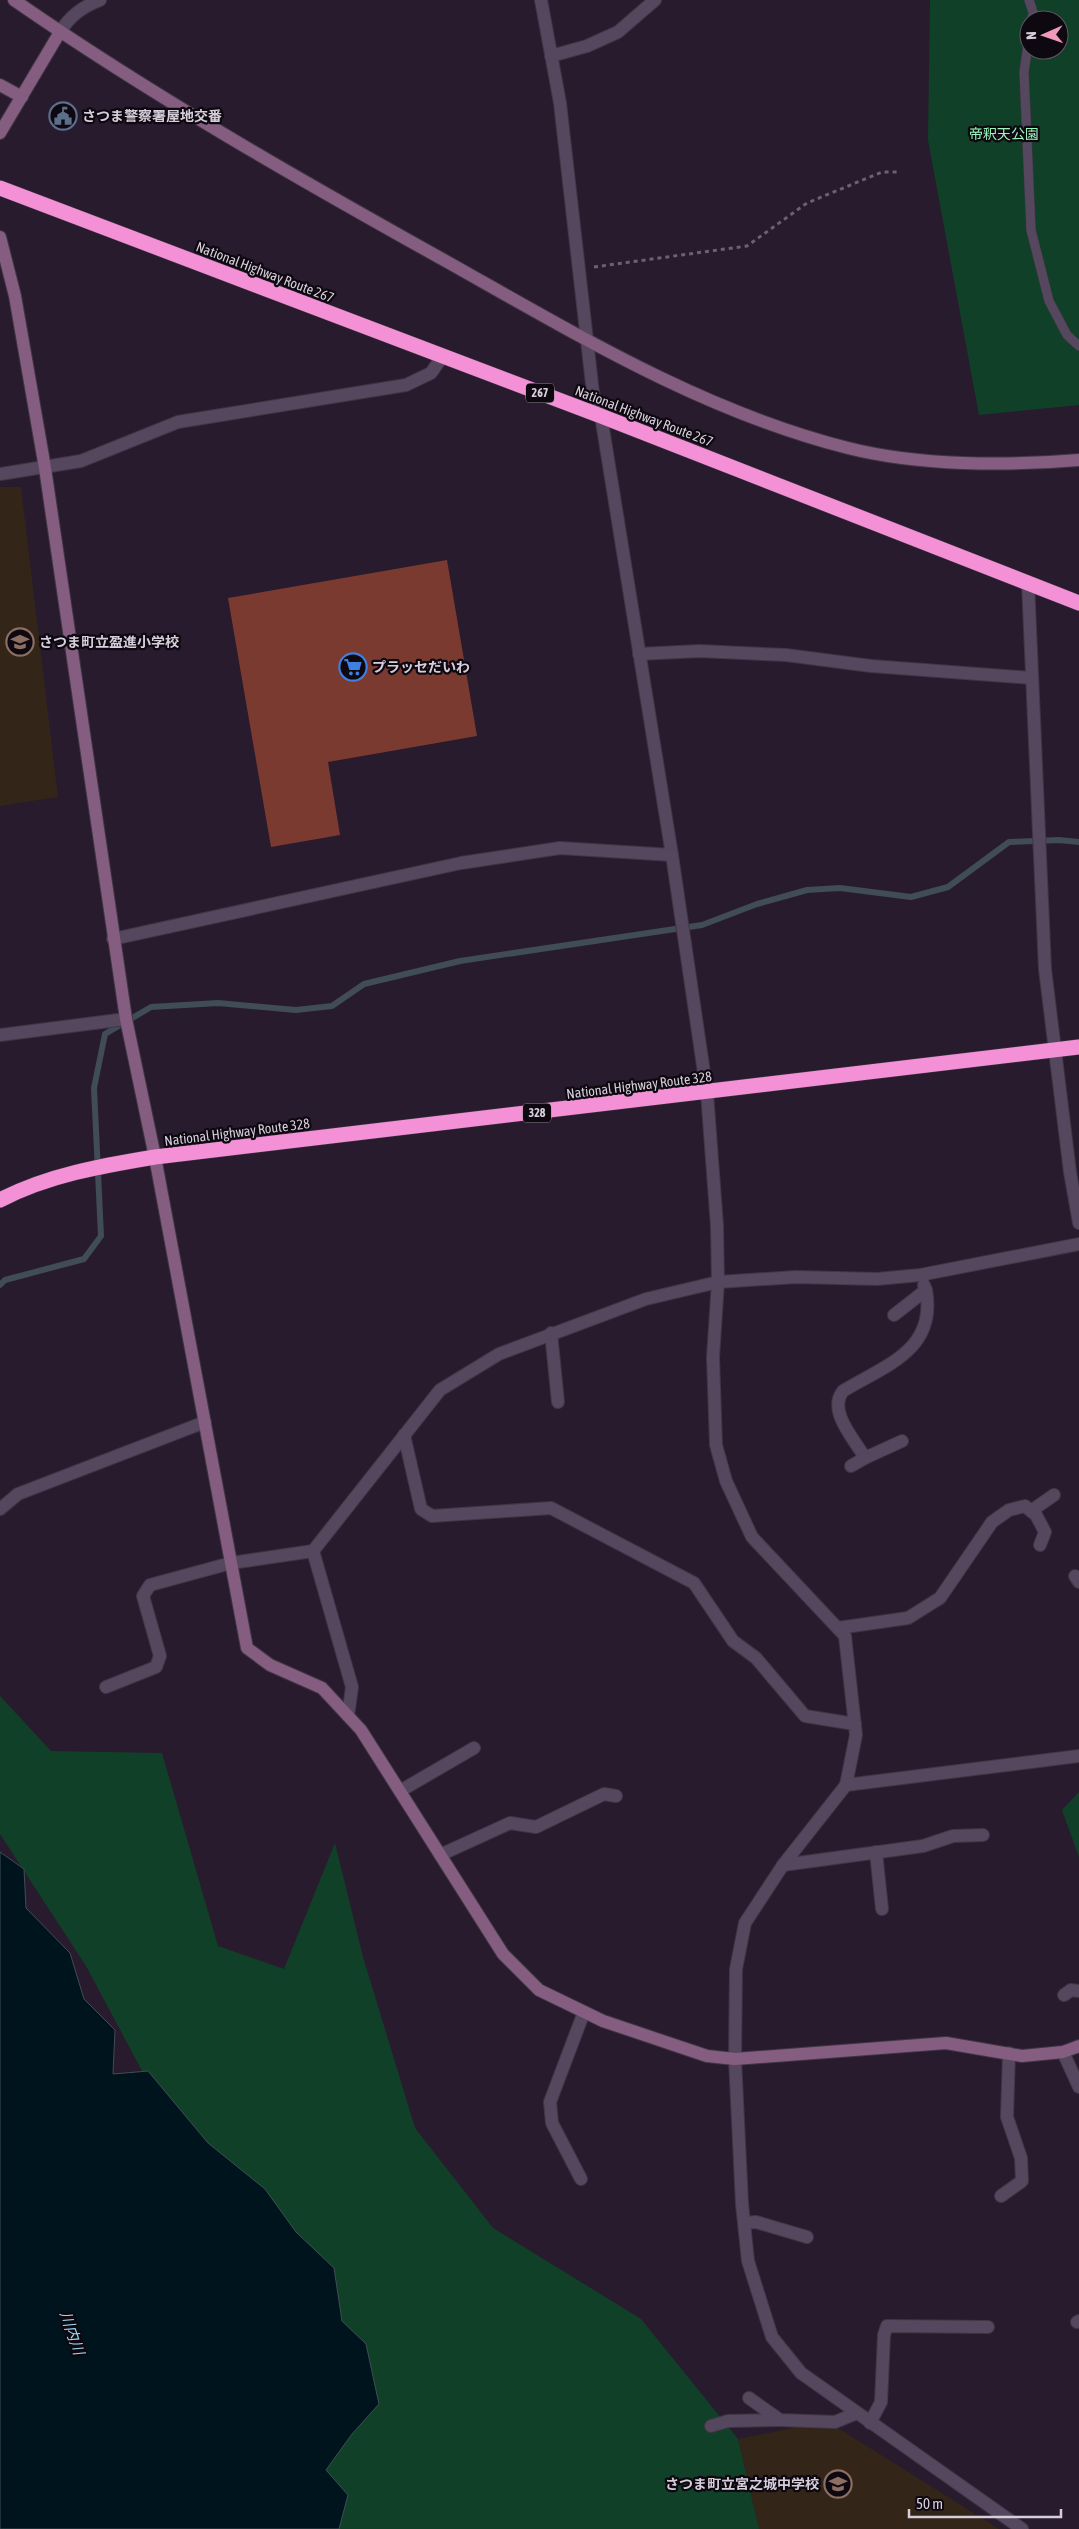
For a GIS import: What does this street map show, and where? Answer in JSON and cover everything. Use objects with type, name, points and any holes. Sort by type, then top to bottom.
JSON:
[{"type":"highway","name":"National Highway Route 267","points":[[0,188],[601,416],[1079,602]]},
{"type":"highway","name":"National Highway Route 328","points":[[0,1200],[23,1188],[61,1175],[155,1158],[1079,1047]]},
{"type":"street","points":[[14,0],[60,32],[303,181],[586,340],[710,402],[762,422],[851,449],[954,463],[1008,464],[1079,460]]},
{"type":"street","points":[[0,132],[68,20],[100,0]]},
{"type":"street","points":[[541,0],[560,103],[593,393],[601,416],[672,855],[708,1093],[717,1226],[718,1282],[713,1357],[716,1445],[726,1481],[752,1537],[844,1636],[855,1724],[856,1735],[846,1785],[783,1865],[744,1923],[736,1970],[735,2059],[744,2224],[748,2261],[772,2337],[801,2373],[1022,2529]]},
{"type":"street","points":[[551,56],[587,46],[618,32],[655,0]]},
{"type":"street","points":[[0,85],[22,96]]},
{"type":"street","points":[[0,237],[17,304],[45,468],[126,1019],[155,1158],[247,1648],[270,1665],[322,1688],[362,1730],[503,1954],[539,1990],[584,2012],[603,2021],[707,2056],[735,2059],[946,2043],[1022,2056],[1064,2052],[1079,2046]]},
{"type":"street","points":[[0,474],[81,461],[178,422],[406,385],[431,373],[442,357]]},
{"type":"street","points":[[1028,583],[1045,969],[1054,1051],[1079,1223]]},
{"type":"street","points":[[639,654],[699,651],[786,655],[871,666],[1032,678]]},
{"type":"street","points":[[113,940],[461,863],[560,848],[672,855]]},
{"type":"street","points":[[0,1035],[126,1019]]},
{"type":"street","points":[[106,1687],[156,1667],[160,1656],[143,1596],[150,1585],[232,1563],[313,1551],[440,1390],[499,1354],[646,1299],[718,1282],[796,1277],[877,1279],[920,1275],[1079,1244]]},
{"type":"street","points":[[865,1458],[838,1411],[838,1398],[843,1391],[916,1344],[925,1327],[930,1308],[920,1275]]},
{"type":"street","points":[[894,1315],[926,1290]]},
{"type":"street","points":[[551,1333],[558,1402]]},
{"type":"street","points":[[0,1510],[18,1494],[205,1422]]},
{"type":"street","points":[[404,1434],[421,1509],[432,1516],[551,1508],[694,1584],[733,1641],[756,1658],[805,1716],[855,1724]]},
{"type":"street","points":[[851,1466],[902,1440]]},
{"type":"street","points":[[1031,1511],[1054,1495]]},
{"type":"street","points":[[838,1628],[908,1618],[940,1598],[992,1522],[1009,1510],[1025,1506],[1036,1515],[1045,1532],[1040,1545]]},
{"type":"street","points":[[313,1551],[352,1687],[348,1716]]},
{"type":"street","points":[[400,1791],[474,1748]]},
{"type":"street","points":[[846,1785],[1079,1756]]},
{"type":"street","points":[[440,1855],[510,1823],[536,1827],[604,1794],[616,1796]]},
{"type":"street","points":[[783,1865],[922,1846],[953,1836],[983,1835]]},
{"type":"street","points":[[876,1852],[882,1909]]},
{"type":"street","points":[[1064,1995],[1071,1990],[1079,1991]]},
{"type":"street","points":[[580,2179],[552,2122],[550,2102],[584,2012]]},
{"type":"street","points":[[1064,2052],[1079,2087]]},
{"type":"street","points":[[1002,2196],[1022,2181],[1021,2158],[1007,2117],[1009,2053]]},
{"type":"street","points":[[744,2224],[756,2222],[807,2237]]},
{"type":"street","points":[[870,2423],[881,2402],[886,2326],[988,2327]]},
{"type":"street","points":[[749,2398],[780,2420]]},
{"type":"street","points":[[711,2426],[728,2421],[835,2422],[857,2413]]},
{"type":"lane","points":[[1026,60],[1024,72],[1031,230],[1049,302],[1067,335],[1079,346]]},
{"type":"path","points":[[578,269],[746,246],[807,203],[882,172],[897,172]]},
{"type":"shaded area","name":"さつま町立盈進小学校","points":[[0,487],[21,487],[58,797],[0,806]]},
{"type":"shaded area","name":"さつま町立宮之城中学校","points":[[827,2421],[999,2529],[759,2529],[738,2439]]},
{"type":"green space","name":"帝釈天公園","points":[[930,0],[1079,0],[1079,405],[979,415],[928,140]]},
{"type":"green space","points":[[0,1696],[51,1751],[162,1753],[218,1946],[284,1969],[335,1843],[363,1957],[415,2128],[493,2228],[641,2319],[738,2439],[759,2529],[308,2529],[218,2213],[86,1966],[0,1834]]},
{"type":"green space","points":[[1079,1792],[1079,1857],[1062,1810]]},
{"type":"water","name":"川内川","points":[[0,1852],[24,1869],[26,1908],[70,1953],[84,1999],[115,2030],[113,2074],[148,2071],[208,2143],[265,2189],[296,2232],[334,2268],[342,2321],[366,2344],[379,2404],[352,2434],[326,2470],[348,2495],[339,2529],[0,2529]]},
{"type":"building","name":"プラッセだいわ","points":[[447,560],[477,736],[328,762],[340,835],[271,847],[228,598]]},
{"type":"waterway","points":[[0,1285],[5,1280],[84,1259],[101,1236],[94,1088],[105,1034],[151,1007],[218,1003],[296,1010],[332,1006],[364,984],[460,961],[702,925],[757,904],[807,890],[840,888],[911,897],[948,887],[1009,842],[1059,840],[1079,842]]},
{"type":"place","name":"さつま警察署屋地交番","points":[[63,116]]},
{"type":"place","name":"さつま町立盈進小学校","points":[[20,642]]},
{"type":"place","name":"プラッセだいわ","points":[[353,667]]},
{"type":"place","name":"さつま町立宮之城中学校","points":[[838,2484]]}]
